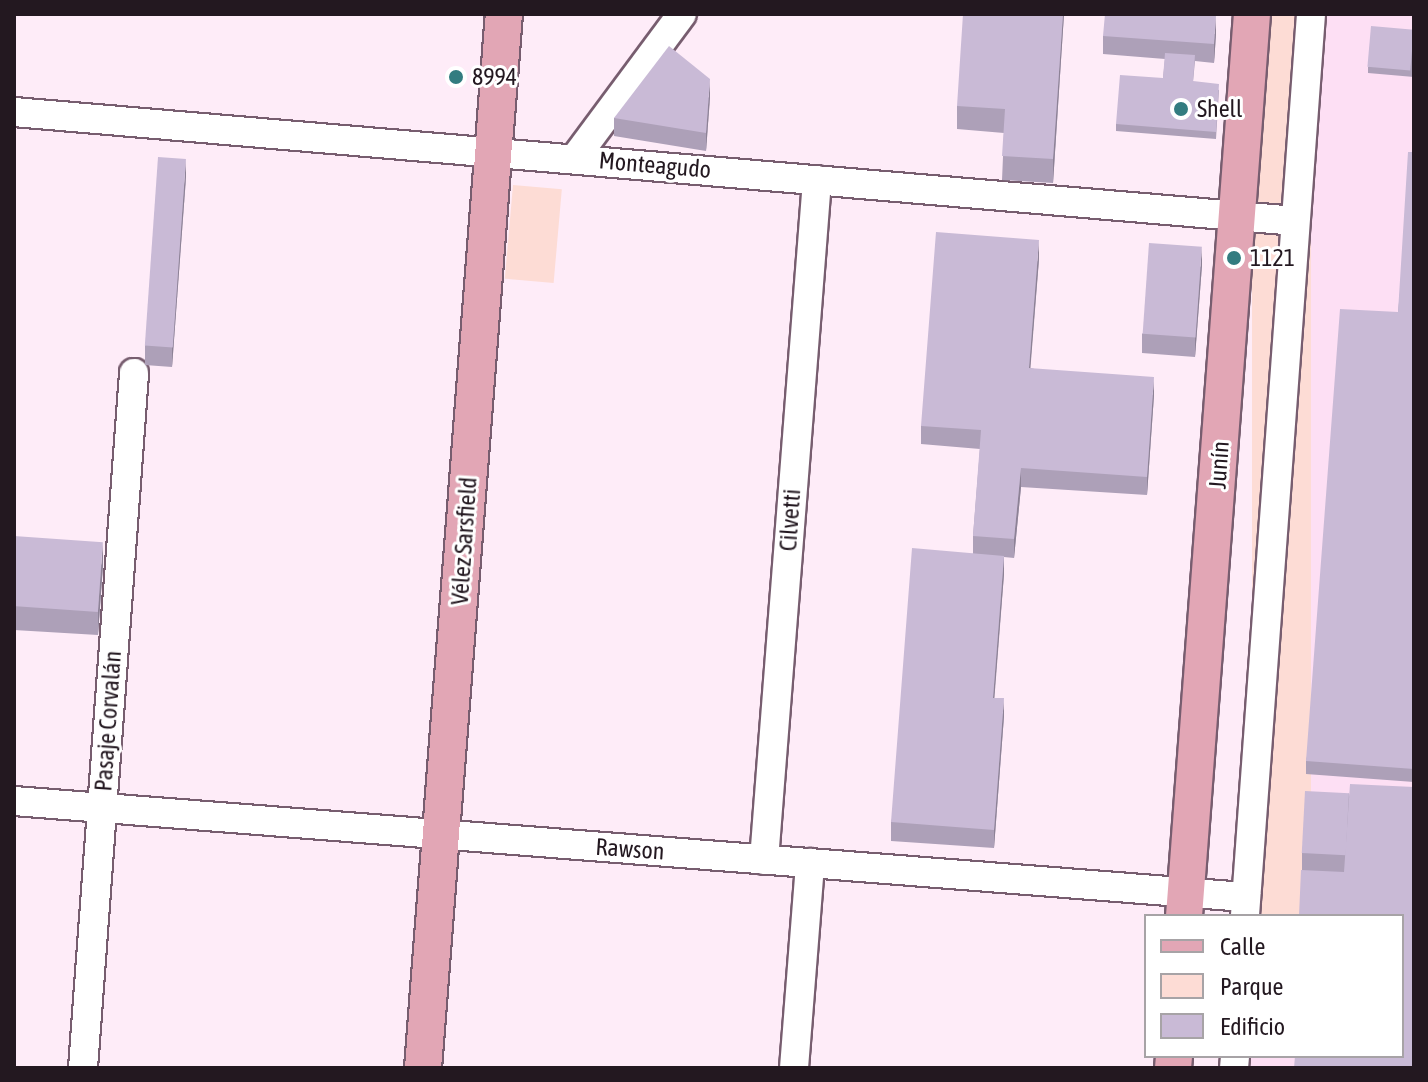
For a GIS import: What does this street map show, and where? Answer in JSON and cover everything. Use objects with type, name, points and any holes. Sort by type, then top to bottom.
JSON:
[{"type":"main road","name":"Vélez Sarsfield","points":[[423,1068],[504,14]]},
{"type":"main road","name":"Junín","points":[[1186,904],[1252,14]]},
{"type":"street","points":[[575,158],[682,14]]},
{"type":"street","points":[[1245,906],[1311,14]]},
{"type":"street","name":"Monteagudo","points":[[14,112],[1237,213],[1295,221]]},
{"type":"street","name":"Cilvetti","points":[[764,860],[817,180]]},
{"type":"street","name":"Pasaje Corvalán","points":[[83,1068],[134,373]]},
{"type":"street","name":"Rawson","points":[[14,801],[810,863],[1186,904],[1245,906]]},
{"type":"street","points":[[794,1068],[810,863]]},
{"type":"shaded area","points":[[1311,14],[1414,14],[1414,1068],[1234,1068],[1235,1058],[1404,1058],[1404,914],[1245,914]]},
{"type":"green space","points":[[1252,14],[1311,14],[1311,914],[1252,914]]},
{"type":"green space","points":[[513,185],[562,189],[554,283],[505,279]]},
{"type":"building","points":[[963,14],[1063,14],[1053,159],[1002,156],[1005,109],[957,106]]},
{"type":"building","points":[[1105,14],[1216,15],[1214,44],[1103,36]]},
{"type":"building","points":[[1371,26],[1414,30],[1410,71],[1367,67]]},
{"type":"building","points":[[669,46],[710,79],[706,133],[614,118]]},
{"type":"building","points":[[1165,53],[1195,55],[1193,81],[1219,84],[1216,132],[1116,124],[1120,75],[1163,78]]},
{"type":"building","points":[[1408,152],[1414,152],[1414,769],[1306,761],[1340,309],[1398,312]]},
{"type":"building","points":[[158,157],[186,159],[173,347],[145,346]]},
{"type":"building","points":[[936,232],[1039,240],[1029,368],[1154,377],[1147,477],[1021,468],[1014,539],[973,536],[981,430],[921,426]]},
{"type":"building","points":[[1149,243],[1202,247],[1196,337],[1143,334]]},
{"type":"building","points":[[14,536],[103,542],[98,612],[14,606]]},
{"type":"building","points":[[912,548],[1004,556],[993,698],[1004,698],[994,830],[891,822]]},
{"type":"building","points":[[1350,784],[1414,787],[1414,1068],[1294,1068],[1295,1058],[1404,1058],[1404,914],[1299,914],[1301,870],[1344,872]]},
{"type":"building","points":[[1305,791],[1349,793],[1346,855],[1302,853]]},
{"type":"place","name":"8994","points":[[456,77]]},
{"type":"place","name":"Shell","points":[[1181,109]]},
{"type":"place","name":"1121","points":[[1234,258]]}]
